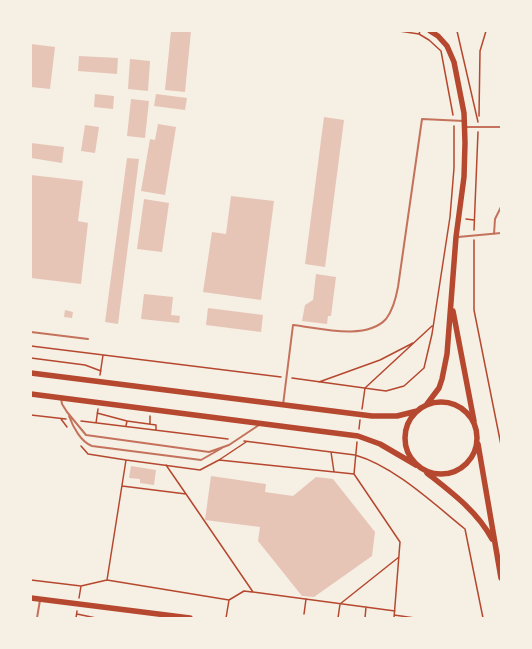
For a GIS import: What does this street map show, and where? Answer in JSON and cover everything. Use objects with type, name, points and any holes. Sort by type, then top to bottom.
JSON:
[{"type":"main road","points":[[416,465],[408,455],[405,444],[405,431],[409,420],[417,411],[427,404],[439,388],[445,367],[452,299],[456,237],[464,177],[465,124],[454,62],[447,46],[439,35],[430,31]]},
{"type":"main road","points":[[452,299],[455,326],[476,428],[501,578]]},
{"type":"main road","points":[[31,373],[384,417],[397,416],[417,411]]},
{"type":"main road","points":[[31,394],[358,436],[380,444],[425,471],[474,514],[488,532],[495,545]]},
{"type":"main road","points":[[427,404],[439,402],[451,403],[462,409],[470,417],[476,428]]},
{"type":"main road","points":[[425,471],[435,474],[446,474],[460,469],[471,459],[477,440]]},
{"type":"main road","points":[[31,598],[190,618]]},
{"type":"lane","points":[[283,405],[293,324],[344,331],[357,331],[378,325],[386,319],[390,312],[398,288],[422,119],[454,121],[478,127],[501,127]]},
{"type":"lane","points":[[494,234],[495,219],[501,207]]},
{"type":"lane","points":[[456,237],[501,233]]},
{"type":"lane","points":[[31,332],[88,339]]},
{"type":"lane","points":[[61,398],[62,404],[71,420],[72,425],[87,444],[92,446],[201,460],[229,445],[258,425],[264,424]]},
{"type":"lane","points":[[71,420],[86,435],[209,452],[229,445]]},
{"type":"lane","points":[[37,618],[40,599]]},
{"type":"path","points":[[31,346],[386,391],[404,386],[424,368],[433,326],[450,217],[454,168],[454,121],[441,51],[429,40],[419,34],[399,31]]},
{"type":"path","points":[[457,31],[479,119]]},
{"type":"path","points":[[486,31],[480,51],[479,119],[474,236],[474,310],[501,445]]},
{"type":"path","points":[[365,388],[433,326]]},
{"type":"path","points":[[318,382],[380,360],[415,342]]},
{"type":"path","points":[[31,358],[85,365],[101,371]]},
{"type":"path","points":[[31,414],[355,455],[368,459],[390,472],[465,529],[483,618]]},
{"type":"path","points":[[97,414],[127,421],[156,425],[156,430]]},
{"type":"path","points":[[61,418],[70,430]]},
{"type":"path","points":[[125,426],[127,421]]},
{"type":"path","points":[[79,442],[88,454],[126,460],[107,580]]},
{"type":"path","points":[[331,452],[334,472]]},
{"type":"path","points":[[355,455],[354,474],[400,542],[394,618]]},
{"type":"path","points":[[219,460],[354,474]]},
{"type":"path","points":[[166,465],[253,592]]},
{"type":"path","points":[[122,486],[186,494]]},
{"type":"path","points":[[338,618],[340,604],[399,557]]},
{"type":"path","points":[[31,580],[81,586],[107,580],[229,600],[244,591],[394,611]]},
{"type":"path","points":[[304,614],[306,599]]},
{"type":"path","points":[[226,618],[229,600]]},
{"type":"path","points":[[365,618],[366,607]]},
{"type":"path","points":[[77,614],[96,618]]},
{"type":"path","points":[[394,615],[414,618]]},
{"type":"building","points":[[171,31],[191,31],[185,92],[165,90]]},
{"type":"building","points":[[31,44],[55,47],[50,89],[31,87]]},
{"type":"building","points":[[79,56],[118,58],[117,74],[78,71]]},
{"type":"building","points":[[130,59],[150,61],[148,91],[128,89]]},
{"type":"building","points":[[95,94],[114,96],[113,109],[94,107]]},
{"type":"building","points":[[156,94],[187,98],[185,110],[154,106]]},
{"type":"building","points":[[131,99],[149,101],[145,138],[127,136]]},
{"type":"building","points":[[324,117],[344,120],[325,267],[305,264]]},
{"type":"building","points":[[158,124],[176,127],[165,195],[141,191],[150,139],[155,140]]},
{"type":"building","points":[[85,125],[99,127],[95,153],[81,151]]},
{"type":"building","points":[[31,143],[64,147],[62,163],[31,158]]},
{"type":"building","points":[[127,158],[139,159],[118,324],[105,322]]},
{"type":"building","points":[[31,175],[83,181],[78,221],[88,223],[81,284],[31,278]]},
{"type":"building","points":[[231,196],[274,201],[261,300],[203,292],[212,232],[226,234]]},
{"type":"building","points":[[144,199],[169,203],[162,252],[137,249]]},
{"type":"building","points":[[316,274],[336,277],[331,316],[328,316],[327,324],[302,321],[305,305],[313,300]]},
{"type":"building","points":[[144,294],[173,297],[171,315],[180,316],[179,323],[141,319]]},
{"type":"building","points":[[208,308],[263,315],[261,332],[206,325]]},
{"type":"building","points":[[65,310],[73,312],[72,318],[64,317]]},
{"type":"building","points":[[131,466],[156,470],[154,485],[140,483],[140,479],[129,478]]},
{"type":"building","points":[[211,476],[266,484],[265,492],[293,496],[316,477],[333,479],[375,532],[372,556],[314,597],[302,596],[258,541],[260,527],[205,520]]}]
